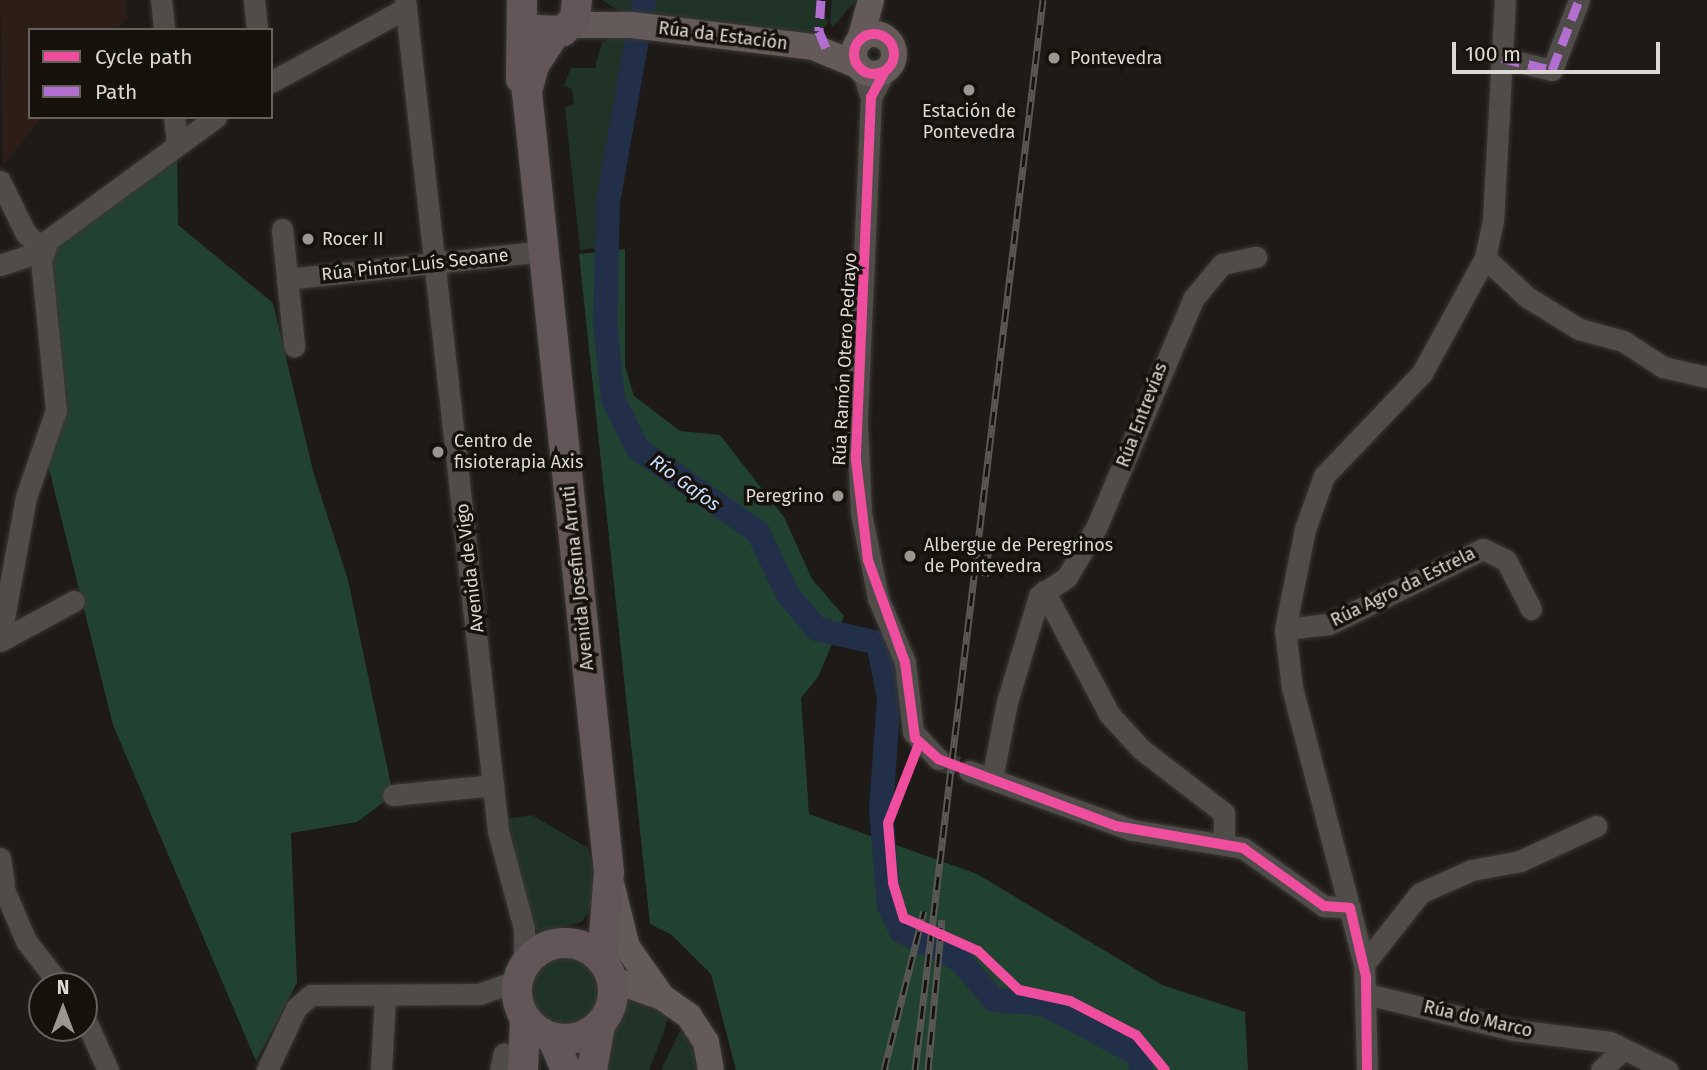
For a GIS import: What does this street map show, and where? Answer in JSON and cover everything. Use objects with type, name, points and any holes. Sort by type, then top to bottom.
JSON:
[{"type":"highway","points":[[522,5],[537,31],[571,15]]},
{"type":"highway","points":[[522,5],[520,69],[527,92]]},
{"type":"highway","name":"Avenida Josefina Arruti","points":[[571,15],[534,65],[527,92],[607,894],[607,970]]},
{"type":"highway","points":[[570,944],[607,894]]},
{"type":"highway","points":[[509,1064],[522,993],[544,948],[570,944],[607,970],[611,1003],[600,1025],[592,1070]]},
{"type":"highway","points":[[522,993],[552,1037],[566,1070]]},
{"type":"highway","points":[[552,1037],[577,1038],[600,1025]]},
{"type":"main road","points":[[867,54],[871,0]]},
{"type":"main road","name":"Rúa da Estación","points":[[571,15],[686,33],[867,54]]},
{"type":"main road","points":[[607,894],[627,947],[706,1042],[710,1070]]},
{"type":"main road","points":[[607,970],[674,1005]]},
{"type":"street","points":[[161,0],[164,28]]},
{"type":"street","points":[[254,0],[257,28]]},
{"type":"street","points":[[1367,1070],[1367,993],[1364,964],[1292,688],[1285,629],[1305,529],[1324,476],[1422,373],[1485,258],[1493,221],[1505,0]]},
{"type":"street","points":[[1502,58],[1552,70],[1579,0]]},
{"type":"street","points":[[273,81],[405,4]]},
{"type":"street","name":"Avenida de Vigo","points":[[405,4],[503,856],[524,929],[522,993]]},
{"type":"street","name":"Rúa Ramón Otero Pedrayo","points":[[867,54],[871,97],[858,488],[874,586],[905,662],[913,733],[938,759]]},
{"type":"street","points":[[174,119],[177,142]]},
{"type":"street","points":[[0,641],[26,497],[55,410],[45,250],[48,240],[177,142],[213,119]]},
{"type":"street","points":[[0,181],[26,234],[45,250]]},
{"type":"street","points":[[282,229],[294,345]]},
{"type":"street","points":[[0,265],[45,250]]},
{"type":"street","name":"Rúa Pintor Luís Seoane","points":[[287,279],[544,251]]},
{"type":"street","name":"Rúa Entrevías","points":[[1044,591],[1067,577],[1096,528],[1193,299],[1222,264],[1256,257]]},
{"type":"street","points":[[1485,258],[1527,297],[1579,329],[1623,341],[1663,368],[1707,377]]},
{"type":"street","name":"Rúa Agro da Estrela","points":[[1285,629],[1298,632],[1329,624],[1483,549],[1506,560],[1531,609]]},
{"type":"street","points":[[992,779],[1005,709],[1044,591]]},
{"type":"street","points":[[1044,591],[1109,714],[1142,749],[1224,813],[1224,843]]},
{"type":"street","points":[[0,641],[74,601]]},
{"type":"street","points":[[969,771],[1132,830],[1224,843],[1258,854],[1317,895],[1356,936]]},
{"type":"street","points":[[393,795],[494,785]]},
{"type":"street","points":[[1364,964],[1412,900],[1432,885],[1520,861],[1596,826]]},
{"type":"street","points":[[0,858],[2,882],[26,941],[50,972]]},
{"type":"street","points":[[1317,895],[1342,872]]},
{"type":"street","points":[[1317,895],[1350,905]]},
{"type":"street","points":[[267,1070],[301,1000],[384,995],[522,993]]},
{"type":"street","name":"Rúa do Marco","points":[[1367,993],[1514,1030],[1616,1045],[1667,1070]]},
{"type":"street","points":[[381,1070],[384,995]]},
{"type":"street","points":[[95,1042],[108,1070]]},
{"type":"street","points":[[1601,1070],[1616,1056],[1616,1045]]},
{"type":"shaded area","points":[[0,0],[126,0],[128,18],[118,28],[28,28],[28,119],[40,119],[3,166]]},
{"type":"green space","points":[[602,0],[819,0],[828,23],[817,34],[628,17]]},
{"type":"green space","points":[[832,0],[856,0],[833,27],[830,23]]},
{"type":"green space","points":[[616,37],[634,39],[605,194],[606,247],[580,250],[565,107],[574,105],[572,89],[564,86],[571,68],[595,68],[602,42]]},
{"type":"green space","points":[[177,142],[178,225],[273,303],[313,471],[348,580],[393,795],[357,822],[291,833],[297,983],[256,1061],[113,725],[43,445],[56,409],[45,250]]},
{"type":"green space","points":[[625,249],[625,366],[634,396],[680,431],[720,435],[784,517],[812,579],[844,616],[818,677],[801,698],[809,814],[977,874],[1162,985],[1245,1012],[1248,1070],[736,1070],[711,974],[672,935],[650,924],[579,254]]},
{"type":"green space","points":[[532,815],[588,848],[599,894],[582,922],[540,933],[529,924],[507,819]]},
{"type":"green space","points":[[571,956],[592,971],[598,983],[596,1003],[588,1014],[571,1024],[557,1024],[540,1014],[532,1003],[530,983],[540,966],[551,958]]},
{"type":"green space","points":[[628,997],[668,1015],[664,1032],[649,1070],[606,1070],[606,1052]]},
{"type":"green space","points":[[682,1027],[693,1040],[697,1070],[661,1070]]},
{"type":"waterway","name":"Río Gafos","points":[[644,0],[608,203],[605,322],[613,399],[638,449],[758,532],[788,595],[817,629],[878,643],[889,698],[881,809],[889,906],[901,931],[960,960],[994,1000],[1044,1004],[1139,1055],[1141,1070]]},
{"type":"tunnel","points":[[938,759],[969,771]]},
{"type":"railway","points":[[915,1070],[1043,0]]},
{"type":"railway","points":[[985,576],[989,546]]},
{"type":"railway","points":[[884,1070],[924,911]]},
{"type":"railway","points":[[928,1070],[942,920]]},
{"type":"marked path","points":[[821,0],[819,31],[828,53]]},
{"type":"marked path","points":[[1502,58],[1552,70],[1579,0]]},
{"type":"cycle path","points":[[874,34],[888,40],[894,54],[888,68],[874,74],[860,68],[854,54],[860,40],[874,34]]},
{"type":"cycle path","points":[[885,71],[871,97],[856,460],[868,560],[905,662],[915,738],[938,759],[1116,826],[1243,848],[1324,906],[1350,908],[1366,977],[1367,1070]]},
{"type":"cycle path","points":[[919,744],[888,823],[893,883],[904,918],[978,951],[1019,990],[1070,1001],[1136,1035],[1165,1070]]},
{"type":"place","name":"Pontevedra","points":[[1054,58]]},
{"type":"place","name":"Estación de Pontevedra","points":[[969,90]]},
{"type":"place","name":"Rocer II","points":[[308,239]]},
{"type":"place","name":"Centro de fisioterapia Axis","points":[[438,452]]},
{"type":"place","name":"Peregrino","points":[[838,496]]},
{"type":"place","name":"Albergue de Peregrinos de Pontevedra","points":[[910,556]]}]
